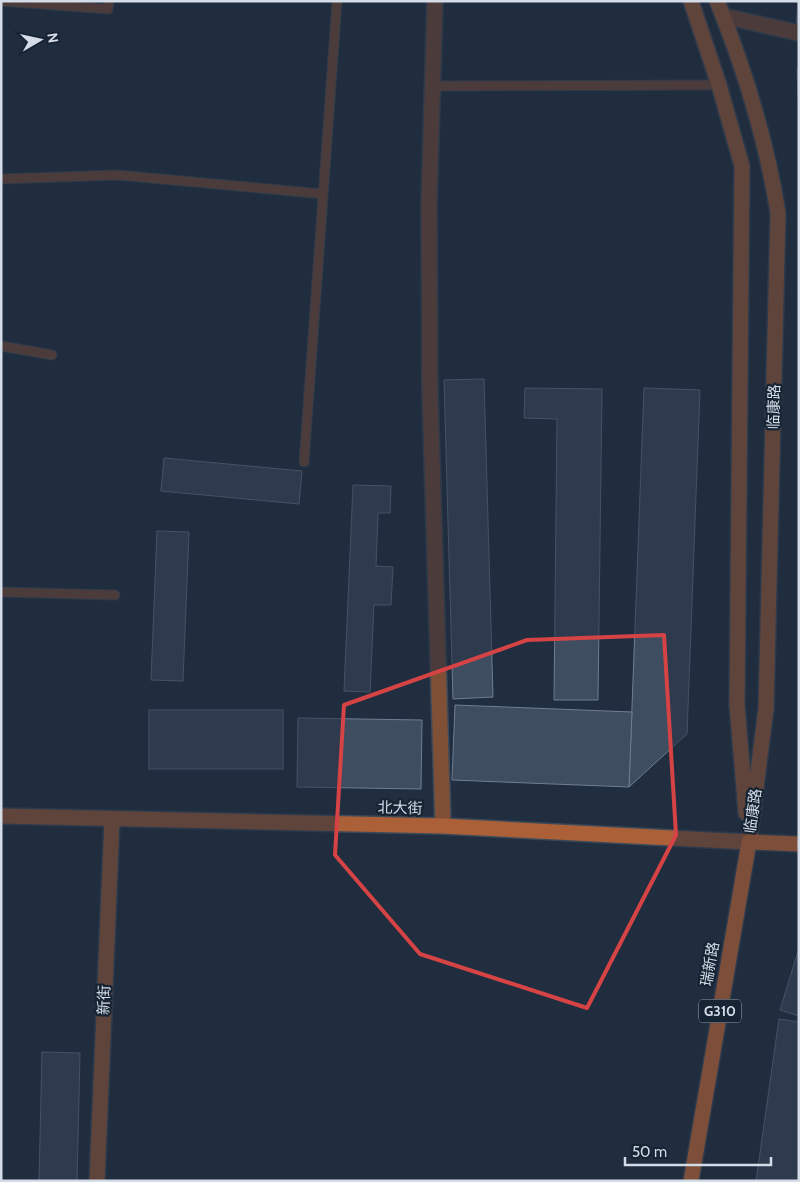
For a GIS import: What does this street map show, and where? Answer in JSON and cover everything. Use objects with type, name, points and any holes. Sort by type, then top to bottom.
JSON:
[{"type":"highway","name":"北大街","points":[[749,842],[799,844]]},
{"type":"highway","name":"瑞新路","points":[[691,1181],[749,842]]},
{"type":"main road","name":"临康路","points":[[691,1],[719,85],[742,166],[737,705],[749,842]]},
{"type":"main road","name":"临康路","points":[[716,1],[750,86],[761,128],[778,213],[766,709],[749,842]]},
{"type":"main road","name":"北大街","points":[[1,816],[443,826],[749,842]]},
{"type":"main road","name":"新街","points":[[97,1181],[112,820]]},
{"type":"street","points":[[435,1],[429,204],[430,393],[443,826]]},
{"type":"street","points":[[723,16],[799,33]]},
{"type":"lane","points":[[1,1],[108,9],[109,1]]},
{"type":"lane","points":[[304,462],[337,1]]},
{"type":"lane","points":[[432,86],[719,85]]},
{"type":"lane","points":[[1,179],[118,175],[323,194]]},
{"type":"lane","points":[[1,346],[52,355]]},
{"type":"lane","points":[[1,592],[115,596]]},
{"type":"highlighted area","points":[[664,635],[676,835],[587,1008],[420,954],[335,855],[344,705],[527,640]]},
{"type":"building","points":[[798,1],[799,29],[796,29]]},
{"type":"building","points":[[797,69],[799,69],[799,114]]},
{"type":"building","points":[[484,379],[493,697],[453,699],[444,380]]},
{"type":"building","points":[[525,388],[602,389],[598,700],[554,700],[557,419],[524,418]]},
{"type":"building","points":[[644,388],[700,390],[687,734],[629,787]]},
{"type":"building","points":[[164,458],[302,471],[299,504],[161,491]]},
{"type":"building","points":[[353,485],[391,486],[390,513],[378,513],[376,566],[393,567],[391,605],[374,605],[370,692],[344,691]]},
{"type":"building","points":[[157,531],[189,532],[183,681],[151,680]]},
{"type":"building","points":[[455,705],[632,712],[629,787],[452,780]]},
{"type":"building","points":[[149,710],[283,710],[283,769],[149,769]]},
{"type":"building","points":[[298,718],[422,720],[421,789],[297,787]]},
{"type":"building","points":[[799,948],[799,1016],[780,1010]]},
{"type":"building","points":[[779,1019],[799,1022],[799,1181],[756,1181]]},
{"type":"building","points":[[42,1052],[80,1053],[77,1181],[39,1181]]}]
